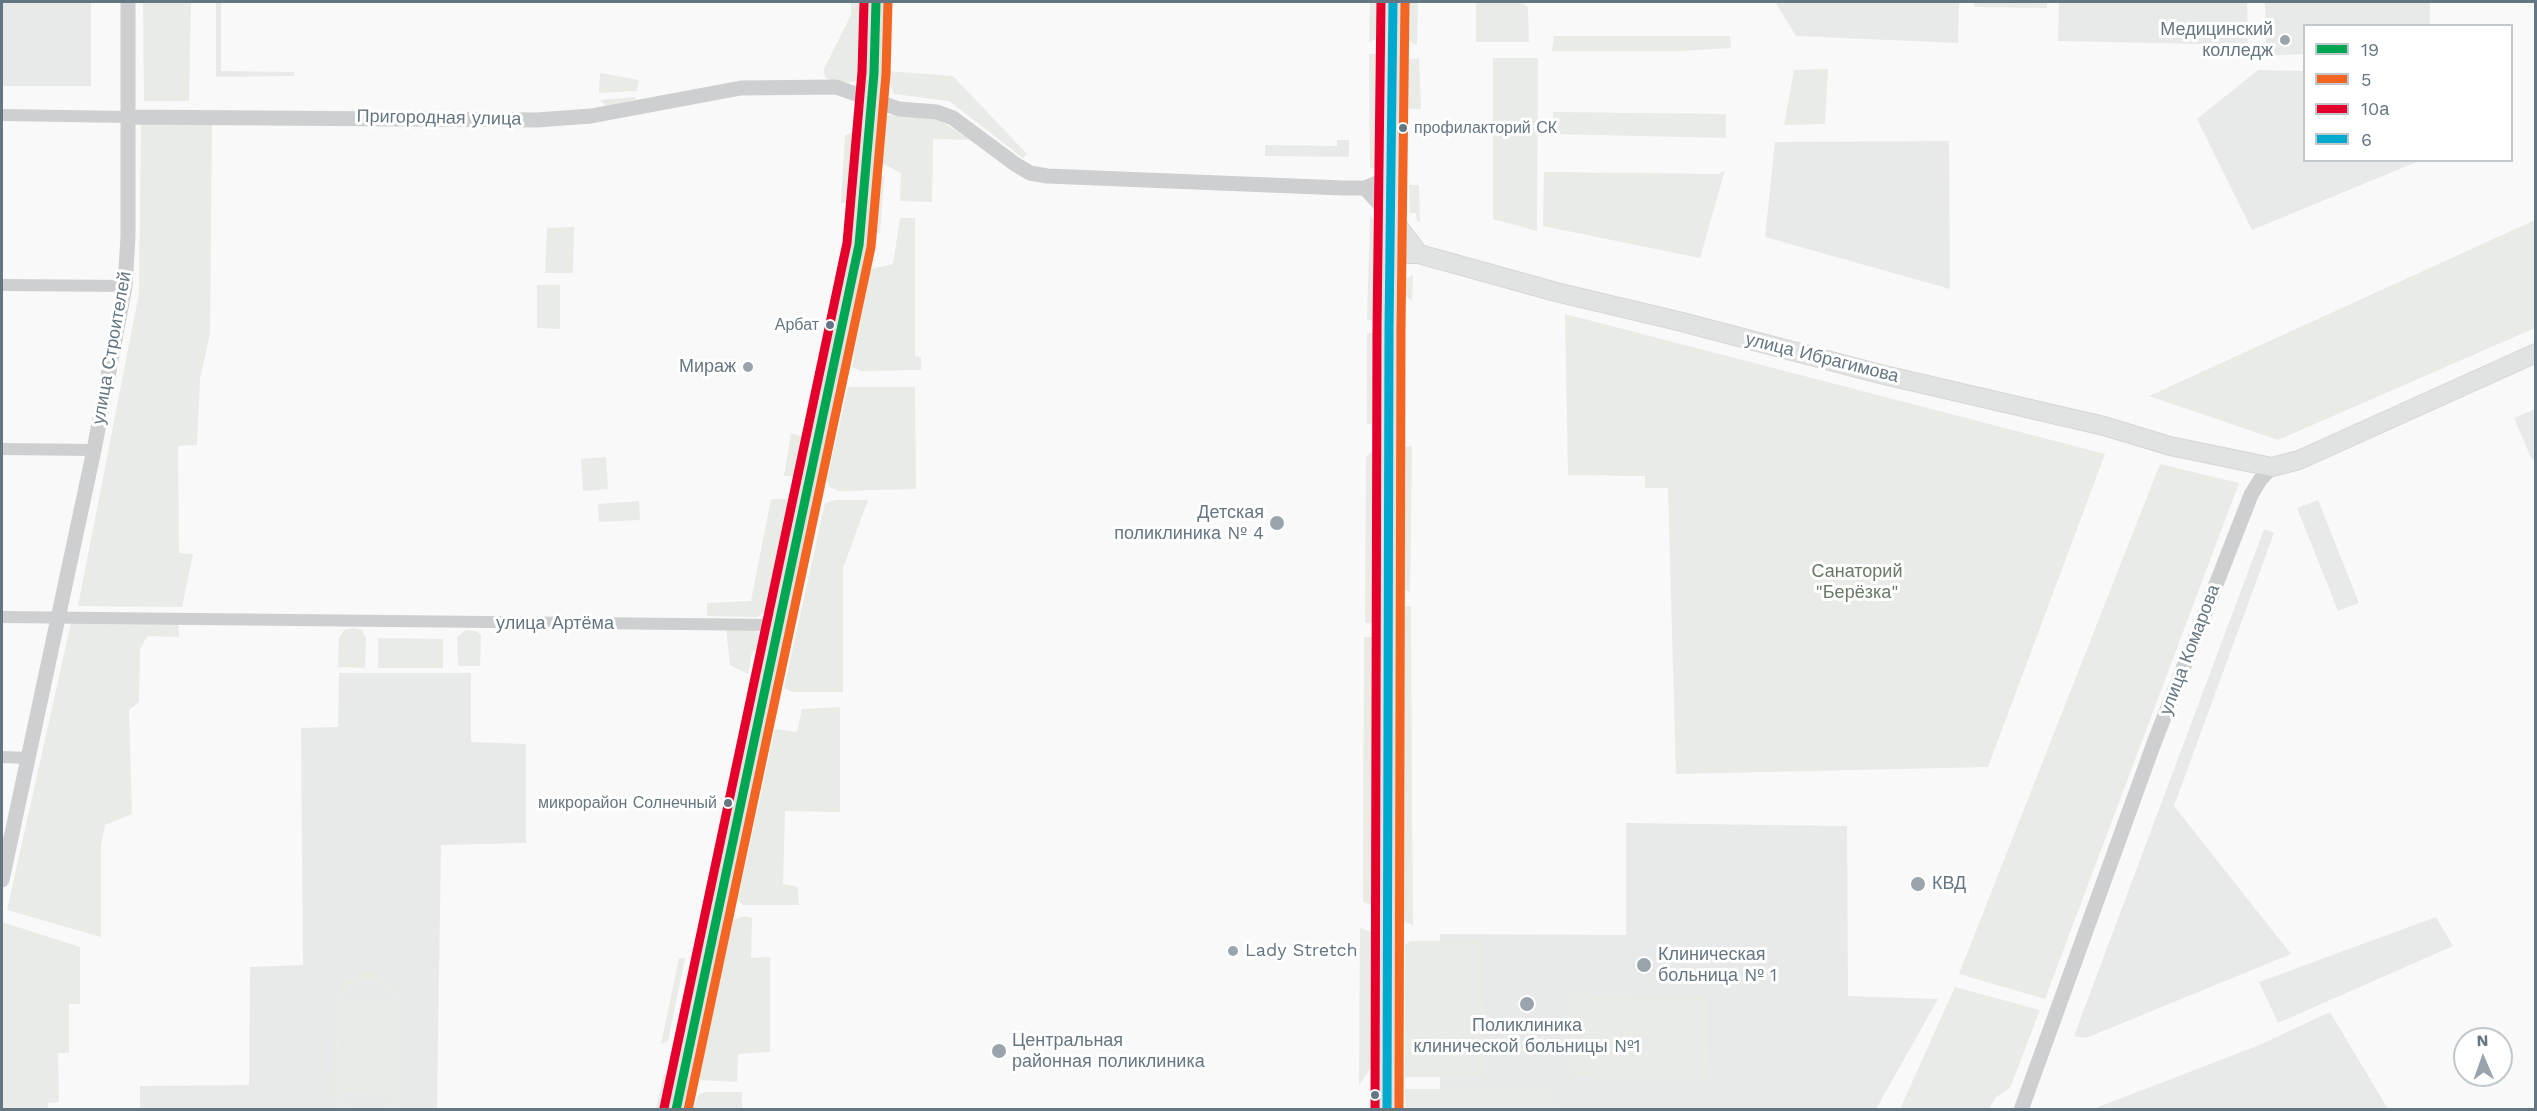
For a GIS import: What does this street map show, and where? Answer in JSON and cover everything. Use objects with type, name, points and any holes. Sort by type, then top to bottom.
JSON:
[{"type":"main road","points":[[676,1110],[857,256],[872,99],[876,2]]},
{"type":"main road","points":[[1387,1110],[1393,2]]},
{"type":"main road","points":[[1391,217],[1419,254]]},
{"type":"main road","name":"улица Ибрагимова","points":[[1390,254],[1419,254],[1556,292],[1880,374],[2104,426],[2181,448],[2272,467]]},
{"type":"main road","points":[[2272,467],[2299,460],[2535,353]]},
{"type":"street","name":"улица Строителей","points":[[2,880],[94,450],[125,286],[128,2]]},
{"type":"street","name":"Пригородная улица","points":[[2,115],[572,118],[741,88],[836,87],[898,109],[937,112],[953,118],[1030,173],[1365,188]]},
{"type":"street","points":[[1391,172],[1381,181],[1365,188],[1391,217]]},
{"type":"street","points":[[2,285],[125,286]]},
{"type":"street","points":[[2,449],[94,450]]},
{"type":"street","name":"улица Комарова","points":[[2021,1110],[2158,732],[2251,495],[2260,480],[2272,467]]},
{"type":"street","points":[[2,617],[57,618]]},
{"type":"street","name":"улица Артёма","points":[[57,618],[778,625]]},
{"type":"street","points":[[2,757],[27,758]]},
{"type":"shaded area","points":[[2,2],[91,2],[91,86],[2,86]]},
{"type":"shaded area","points":[[216,2],[221,2],[221,71],[294,72],[294,76],[216,77]]},
{"type":"shaded area","points":[[1775,2],[1959,2],[1958,43],[1796,36]]},
{"type":"shaded area","points":[[2059,2],[2247,2],[2248,45],[2058,41]]},
{"type":"shaded area","name":"Медицинский колледж","points":[[2265,2],[2430,2],[2430,24],[2303,24],[2303,54],[2266,56]]},
{"type":"shaded area","points":[[2258,70],[2303,71],[2303,162],[2417,162],[2252,230],[2197,119]]},
{"type":"shaded area","points":[[1337,140],[1349,140],[1349,157],[1265,156],[1265,145],[1337,146]]},
{"type":"shaded area","points":[[1949,141],[1950,289],[1765,237],[1775,142]]},
{"type":"shaded area","points":[[2535,409],[2535,458],[2532,460],[2514,418]]},
{"type":"shaded area","points":[[2318,500],[2359,603],[2338,611],[2297,508]]},
{"type":"shaded area","points":[[2264,529],[2274,533],[2174,806],[2291,954],[2086,1038],[2074,1036]]},
{"type":"shaded area","points":[[339,673],[471,673],[471,742],[526,744],[526,843],[441,845],[437,1109],[140,1109],[140,1086],[249,1085],[250,967],[303,965],[301,728],[338,727]]},
{"type":"shaded area","name":"Клиническая больница № 1","points":[[1626,823],[1847,826],[1848,996],[1938,999],[1876,1109],[1440,1109],[1440,934],[1626,935]]},
{"type":"shaded area","points":[[2436,917],[2453,946],[2278,1023],[2259,982]]},
{"type":"shaded area","points":[[2330,1012],[2388,1109],[2093,1109],[2257,1046]]},
{"type":"green space","points":[[143,2],[191,2],[189,101],[144,101]]},
{"type":"green space","points":[[851,2],[864,2],[863,75],[854,82],[835,83],[825,77],[824,69],[851,15]]},
{"type":"green space","points":[[1370,2],[1379,2],[1379,38],[1369,42]]},
{"type":"green space","points":[[1404,2],[1418,2],[1417,45],[1404,39]]},
{"type":"green space","points":[[1476,2],[1522,2],[1528,8],[1529,42],[1476,42]]},
{"type":"green space","points":[[1974,2],[2047,2],[2047,8],[1974,7]]},
{"type":"green space","points":[[1554,36],[1730,36],[1731,48],[1681,51],[1552,51]]},
{"type":"green space","points":[[1369,54],[1379,54],[1379,169],[1370,168]]},
{"type":"green space","points":[[1419,58],[1421,109],[1405,109],[1404,64],[1410,59]]},
{"type":"green space","points":[[1493,58],[1538,58],[1537,231],[1493,219]]},
{"type":"green space","points":[[1828,69],[1825,124],[1784,125],[1794,70]]},
{"type":"green space","points":[[886,71],[953,76],[1027,154],[1023,158],[949,101],[894,94]]},
{"type":"green space","points":[[600,73],[639,80],[637,91],[599,93]]},
{"type":"green space","points":[[636,97],[635,100],[606,106],[600,100]]},
{"type":"green space","points":[[1553,112],[1726,114],[1726,138],[1554,134]]},
{"type":"green space","points":[[888,115],[938,119],[971,140],[933,139],[932,202],[900,201],[901,173],[880,162],[882,120]]},
{"type":"green space","points":[[141,124],[212,124],[210,334],[200,379],[197,445],[178,446],[179,553],[193,554],[182,607],[78,606],[139,293]]},
{"type":"green space","points":[[856,130],[851,198],[848,203],[841,203],[845,136]]},
{"type":"green space","points":[[1725,170],[1700,258],[1543,226],[1544,172],[1719,174]]},
{"type":"green space","points":[[877,173],[884,177],[880,233],[872,232]]},
{"type":"green space","points":[[1409,185],[1419,185],[1420,222],[1417,221],[1416,213],[1410,213]]},
{"type":"green space","points":[[1370,215],[1377,226],[1377,321],[1367,320]]},
{"type":"green space","points":[[900,218],[915,218],[915,356],[921,357],[921,370],[861,371],[852,367],[870,269],[893,264]]},
{"type":"green space","points":[[2535,220],[2535,328],[2278,440],[2149,396]]},
{"type":"green space","points":[[574,227],[573,273],[545,273],[547,228]]},
{"type":"green space","points":[[1413,275],[1412,301],[1402,293],[1402,281]]},
{"type":"green space","points":[[537,285],[560,285],[560,329],[537,328]]},
{"type":"green space","name":"Санаторий \"Берёзка\"","points":[[1565,314],[2105,454],[1988,767],[1676,774],[1668,488],[1645,488],[1645,476],[1568,475]]},
{"type":"green space","points":[[1367,333],[1377,333],[1376,424],[1367,424]]},
{"type":"green space","points":[[848,387],[915,387],[916,489],[839,491],[829,487],[827,480]]},
{"type":"green space","points":[[791,433],[809,440],[802,472],[796,476],[784,476]]},
{"type":"green space","points":[[1412,446],[1410,592],[1399,587],[1401,448]]},
{"type":"green space","points":[[1371,452],[1378,460],[1379,623],[1372,624],[1365,622],[1366,457]]},
{"type":"green space","points":[[606,457],[608,489],[583,491],[581,459]]},
{"type":"green space","points":[[2160,464],[2239,483],[2045,999],[1959,974]]},
{"type":"green space","points":[[771,499],[790,499],[795,504],[770,609],[757,617],[707,616],[707,603],[751,601]]},
{"type":"green space","points":[[836,500],[868,500],[843,568],[843,692],[792,692],[784,688],[825,503]]},
{"type":"green space","points":[[639,501],[640,520],[599,522],[598,504]]},
{"type":"green space","points":[[1411,606],[1413,925],[1401,920],[1400,898],[1399,607]]},
{"type":"green space","points":[[178,622],[179,637],[147,636],[140,650],[139,702],[129,710],[132,814],[105,825],[101,845],[101,937],[7,910],[71,623]]},
{"type":"green space","points":[[353,628],[362,630],[366,638],[365,668],[338,667],[339,638],[344,630]]},
{"type":"green space","points":[[726,628],[756,630],[762,639],[760,649],[752,652],[748,674],[730,665]]},
{"type":"green space","points":[[466,630],[476,631],[481,635],[480,666],[458,666],[457,637]]},
{"type":"green space","points":[[1364,637],[1378,637],[1376,902],[1369,904],[1363,902]]},
{"type":"green space","points":[[378,638],[443,639],[443,668],[378,668]]},
{"type":"green space","points":[[840,707],[840,812],[785,811],[783,884],[798,887],[799,905],[743,905],[738,900],[775,729],[797,732],[802,709]]},
{"type":"green space","points":[[745,916],[752,918],[751,958],[770,957],[770,1052],[738,1054],[737,1082],[701,1080],[699,1076],[733,920]]},
{"type":"green space","points":[[2,922],[80,947],[80,1004],[69,1004],[69,1053],[58,1053],[59,1102],[48,1103],[48,1109],[2,1109]]},
{"type":"green space","points":[[1360,928],[1374,933],[1372,1066],[1359,1085]]},
{"type":"green space","points":[[1410,941],[1483,941],[1485,1077],[1405,1077],[1405,945]]},
{"type":"green space","points":[[679,958],[685,958],[668,1041],[661,1044]]},
{"type":"green space","points":[[364,972],[379,974],[391,981],[401,1000],[401,1089],[394,1109],[383,1109],[391,1100],[393,1089],[393,1002],[389,991],[376,982],[365,980],[354,984],[343,996],[340,1088],[343,1099],[351,1109],[339,1109],[333,1096],[334,999],[344,981]]},
{"type":"green space","points":[[1955,987],[2040,1010],[2010,1088],[1995,1098],[1989,1109],[1900,1109]]},
{"type":"green space","points":[[1570,994],[1708,997],[1709,1081],[1570,1077]]},
{"type":"green space","points":[[344,1001],[391,1002],[390,1094],[343,1093]]},
{"type":"green space","points":[[664,1074],[670,1075],[662,1109],[656,1109]]},
{"type":"green space","points":[[1405,1089],[1555,1089],[1554,1109],[1405,1109]]},
{"type":"green space","points":[[742,1092],[742,1109],[693,1109],[699,1094]]},
{"type":"transit line","name":"10а","points":[[664,1108],[847,243],[862,72],[864,2]]},
{"type":"transit line","name":"19","points":[[676,1110],[859,245],[874,73],[876,2]]},
{"type":"transit line","name":"5","points":[[688,1110],[871,247],[886,74],[888,2]]},
{"type":"transit line","name":"10а","points":[[1375,1110],[1377,328],[1381,2]]},
{"type":"transit line","name":"6","points":[[1387,1110],[1389,328],[1393,2]]},
{"type":"transit line","name":"5","points":[[1399,1110],[1401,328],[1405,2]]},
{"type":"place","name":"Медицинский колледж","points":[[2285,40]]},
{"type":"place","name":"профилакторий СК","points":[[1403,128]]},
{"type":"place","name":"Арбат","points":[[830,325]]},
{"type":"place","name":"Мираж","points":[[748,367]]},
{"type":"place","name":"Детская поликлиника № 4","points":[[1277,523]]},
{"type":"place","name":"микрорайон Солнечный","points":[[728,803]]},
{"type":"place","name":"КВД","points":[[1918,884]]},
{"type":"place","name":"Lady Stretch","points":[[1233,951]]},
{"type":"place","name":"Клиническая больница № 1","points":[[1644,965]]},
{"type":"place","name":"Поликлиника клинической больницы №1","points":[[1527,1004]]},
{"type":"place","name":"Центральная районная поликлиника","points":[[999,1051]]}]
